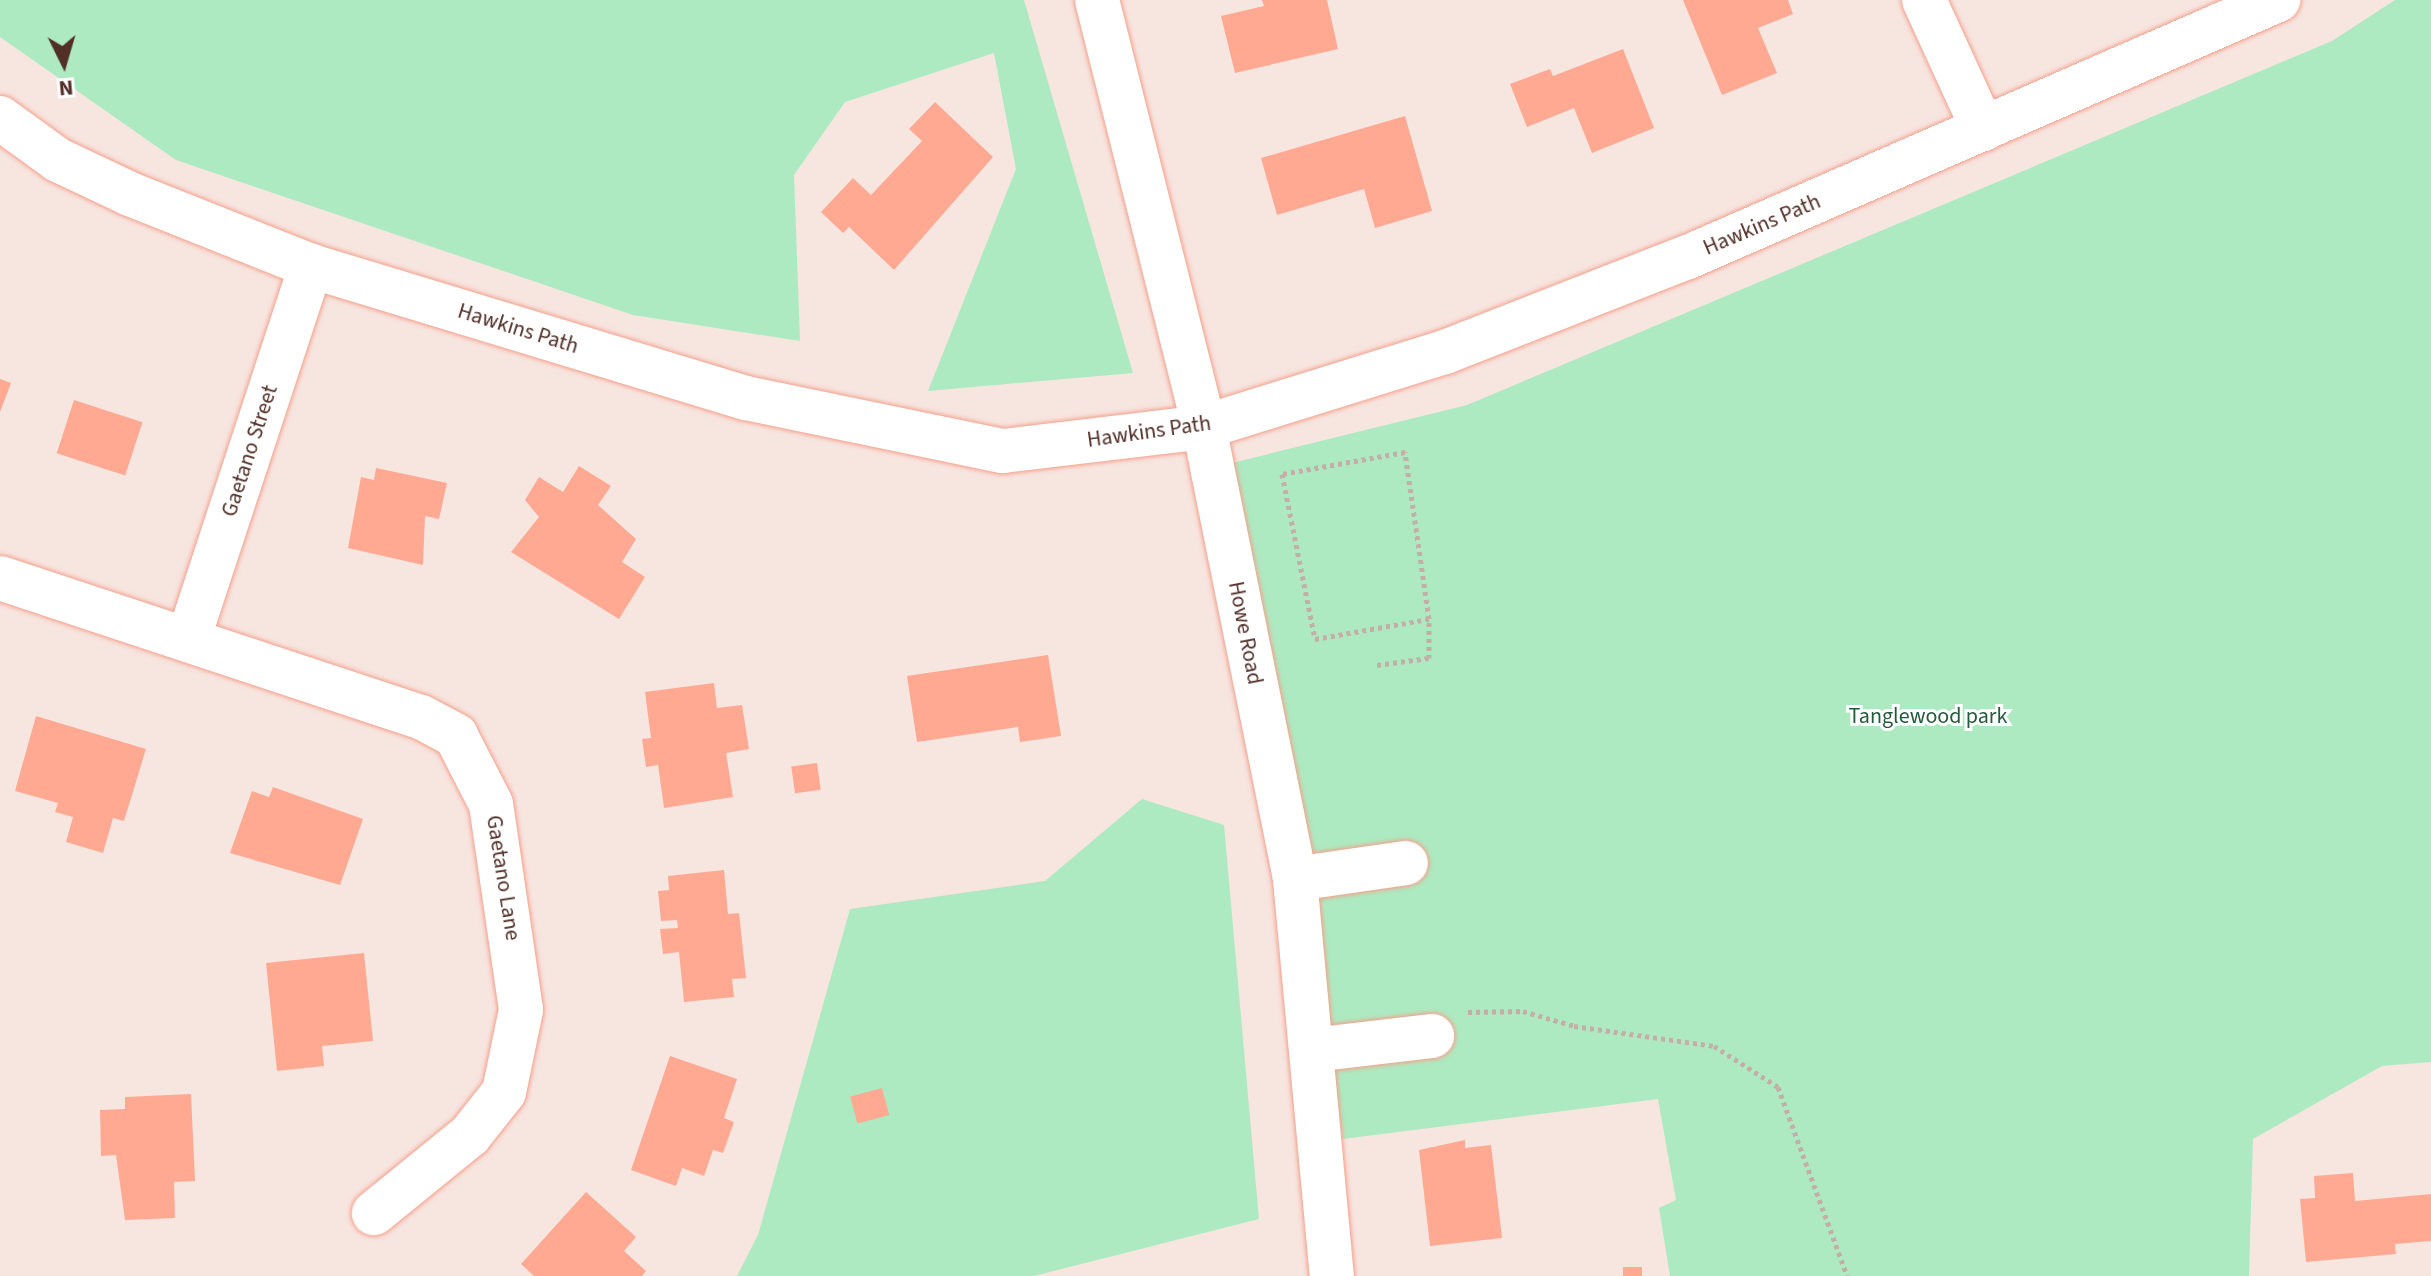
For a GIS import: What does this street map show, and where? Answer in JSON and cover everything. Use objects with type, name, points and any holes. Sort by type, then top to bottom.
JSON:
[{"type":"street","name":"Howe Road","points":[[1097,0],[1204,427],[1295,879],[1332,1276]]},
{"type":"street","points":[[1924,0],[1983,129]]},
{"type":"street","name":"Hawkins Path","points":[[0,118],[58,160],[130,194],[311,266],[746,398],[1003,451],[1204,427],[1445,352],[1688,257],[2278,0]]},
{"type":"street","name":"Gaetano Street","points":[[189,637],[311,266]]},
{"type":"street","name":"Gaetano Lane","points":[[0,578],[189,637],[421,717],[456,736],[491,804],[521,1010],[504,1092],[470,1135],[374,1213]]},
{"type":"street","points":[[1295,879],[1406,863]]},
{"type":"street","points":[[1312,1050],[1446,1024]]},
{"type":"path","points":[[1377,665],[1429,658],[1429,619],[1405,452],[1282,474],[1315,639],[1429,619]]},
{"type":"path","points":[[1446,1024],[1523,1011],[1574,1026],[1714,1046],[1778,1087],[1847,1276]]},
{"type":"green space","points":[[0,0],[1024,0],[1133,373],[928,391],[1016,169],[994,53],[845,102],[794,175],[800,341],[633,315],[176,160],[0,37]]},
{"type":"green space","name":"Tanglewood park","points":[[2395,0],[2431,0],[2431,1062],[2382,1066],[2253,1139],[2249,1276],[1670,1276],[1659,1208],[1676,1200],[1658,1099],[1343,1139],[1232,463],[1467,405],[2332,41]]},
{"type":"green space","points":[[1142,799],[1224,825],[1259,1219],[1034,1276],[737,1276],[758,1235],[850,909],[1045,881]]},
{"type":"building","points":[[1262,0],[1327,0],[1338,49],[1235,73],[1221,16],[1264,6]]},
{"type":"building","points":[[1683,0],[1788,0],[1793,14],[1758,28],[1777,73],[1722,95]]},
{"type":"building","points":[[1623,49],[1654,128],[1592,153],[1574,108],[1527,127],[1510,84],[1550,69],[1553,76]]},
{"type":"building","points":[[935,102],[993,157],[894,270],[849,227],[843,233],[821,212],[853,178],[871,195],[922,141],[909,129]]},
{"type":"building","points":[[1405,116],[1432,211],[1375,228],[1364,189],[1277,215],[1261,158]]},
{"type":"building","points":[[0,379],[11,383],[0,412]]},
{"type":"building","points":[[74,400],[142,422],[125,476],[57,453]]},
{"type":"building","points":[[579,466],[611,486],[598,505],[636,539],[622,562],[645,577],[619,619],[511,552],[539,517],[525,500],[539,477],[563,492]]},
{"type":"building","points":[[376,468],[447,483],[439,519],[425,516],[423,565],[348,548],[361,477],[374,480]]},
{"type":"building","points":[[1048,655],[1061,736],[1020,742],[1018,727],[917,742],[907,676]]},
{"type":"building","points":[[714,683],[717,708],[742,705],[749,749],[726,753],[733,797],[664,808],[658,765],[646,767],[642,739],[651,738],[645,692]]},
{"type":"building","points":[[36,716],[146,749],[124,821],[113,818],[103,853],[66,842],[73,817],[55,812],[58,803],[15,791]]},
{"type":"building","points":[[817,763],[821,790],[795,793],[791,767]]},
{"type":"building","points":[[273,787],[363,819],[340,885],[230,853],[252,791],[269,797]]},
{"type":"building","points":[[724,870],[728,914],[739,913],[746,978],[732,979],[734,997],[684,1002],[679,952],[663,954],[660,929],[678,928],[677,920],[661,921],[658,891],[669,890],[668,876]]},
{"type":"building","points":[[364,953],[373,1041],[322,1046],[324,1066],[277,1071],[266,963]]},
{"type":"building","points":[[670,1056],[737,1079],[724,1118],[734,1122],[723,1153],[713,1150],[704,1176],[682,1168],[676,1186],[631,1170]]},
{"type":"building","points":[[882,1088],[889,1115],[857,1124],[850,1097]]},
{"type":"building","points":[[191,1094],[195,1181],[174,1182],[175,1218],[125,1220],[116,1155],[101,1156],[100,1110],[125,1109],[125,1097]]},
{"type":"building","points":[[1465,1140],[1465,1148],[1491,1145],[1502,1238],[1430,1246],[1419,1150]]},
{"type":"building","points":[[2353,1173],[2355,1201],[2431,1194],[2431,1241],[2395,1244],[2396,1254],[2306,1262],[2300,1199],[2315,1198],[2314,1176]]},
{"type":"building","points":[[586,1192],[636,1237],[624,1251],[646,1271],[642,1276],[534,1276],[521,1264]]},
{"type":"building","points":[[1623,1267],[1642,1267],[1642,1276],[1623,1276]]}]
